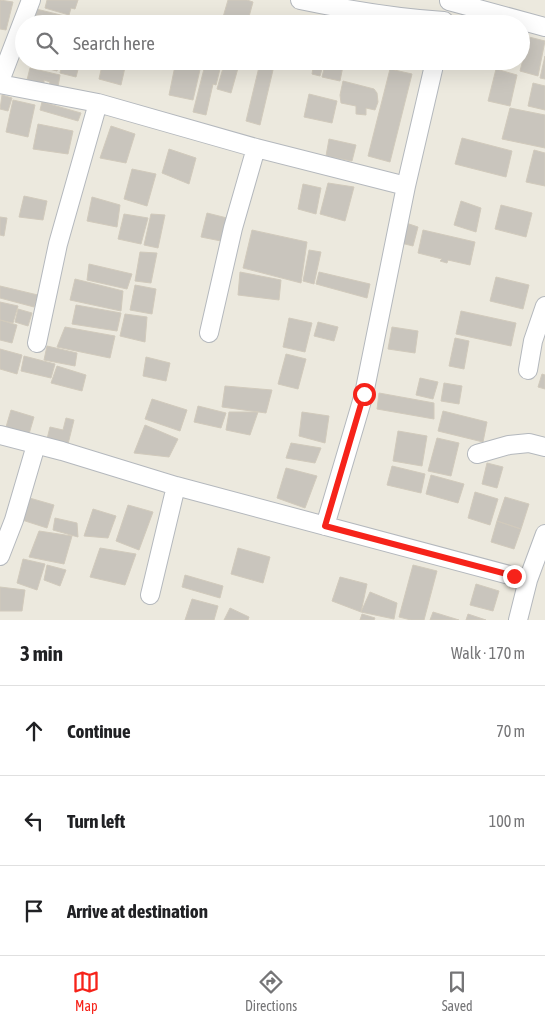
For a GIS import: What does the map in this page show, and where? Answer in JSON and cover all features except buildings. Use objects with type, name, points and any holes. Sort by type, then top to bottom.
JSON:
[{"type":"street","points":[[25,15],[31,0]]},
{"type":"street","points":[[300,0],[334,8],[384,15]]},
{"type":"street","points":[[446,15],[449,0],[502,15]]},
{"type":"street","points":[[530,23],[545,27]]},
{"type":"street","points":[[15,42],[0,82],[98,103],[256,148],[406,186]]},
{"type":"street","points":[[325,526],[364,394],[406,186],[433,70]]},
{"type":"street","points":[[37,343],[58,244],[98,103]]},
{"type":"street","points":[[209,334],[233,228],[256,148]]},
{"type":"street","points":[[528,370],[533,341],[545,306]]},
{"type":"street","points":[[0,435],[176,486],[528,580]]},
{"type":"street","points":[[477,454],[509,445],[529,443],[545,447]]},
{"type":"street","points":[[0,556],[14,520],[36,445]]},
{"type":"street","points":[[150,595],[176,486]]},
{"type":"street","points":[[518,620],[528,580],[545,534]]},
{"type":"route","points":[[364,394],[325,526],[514,576]]}]
